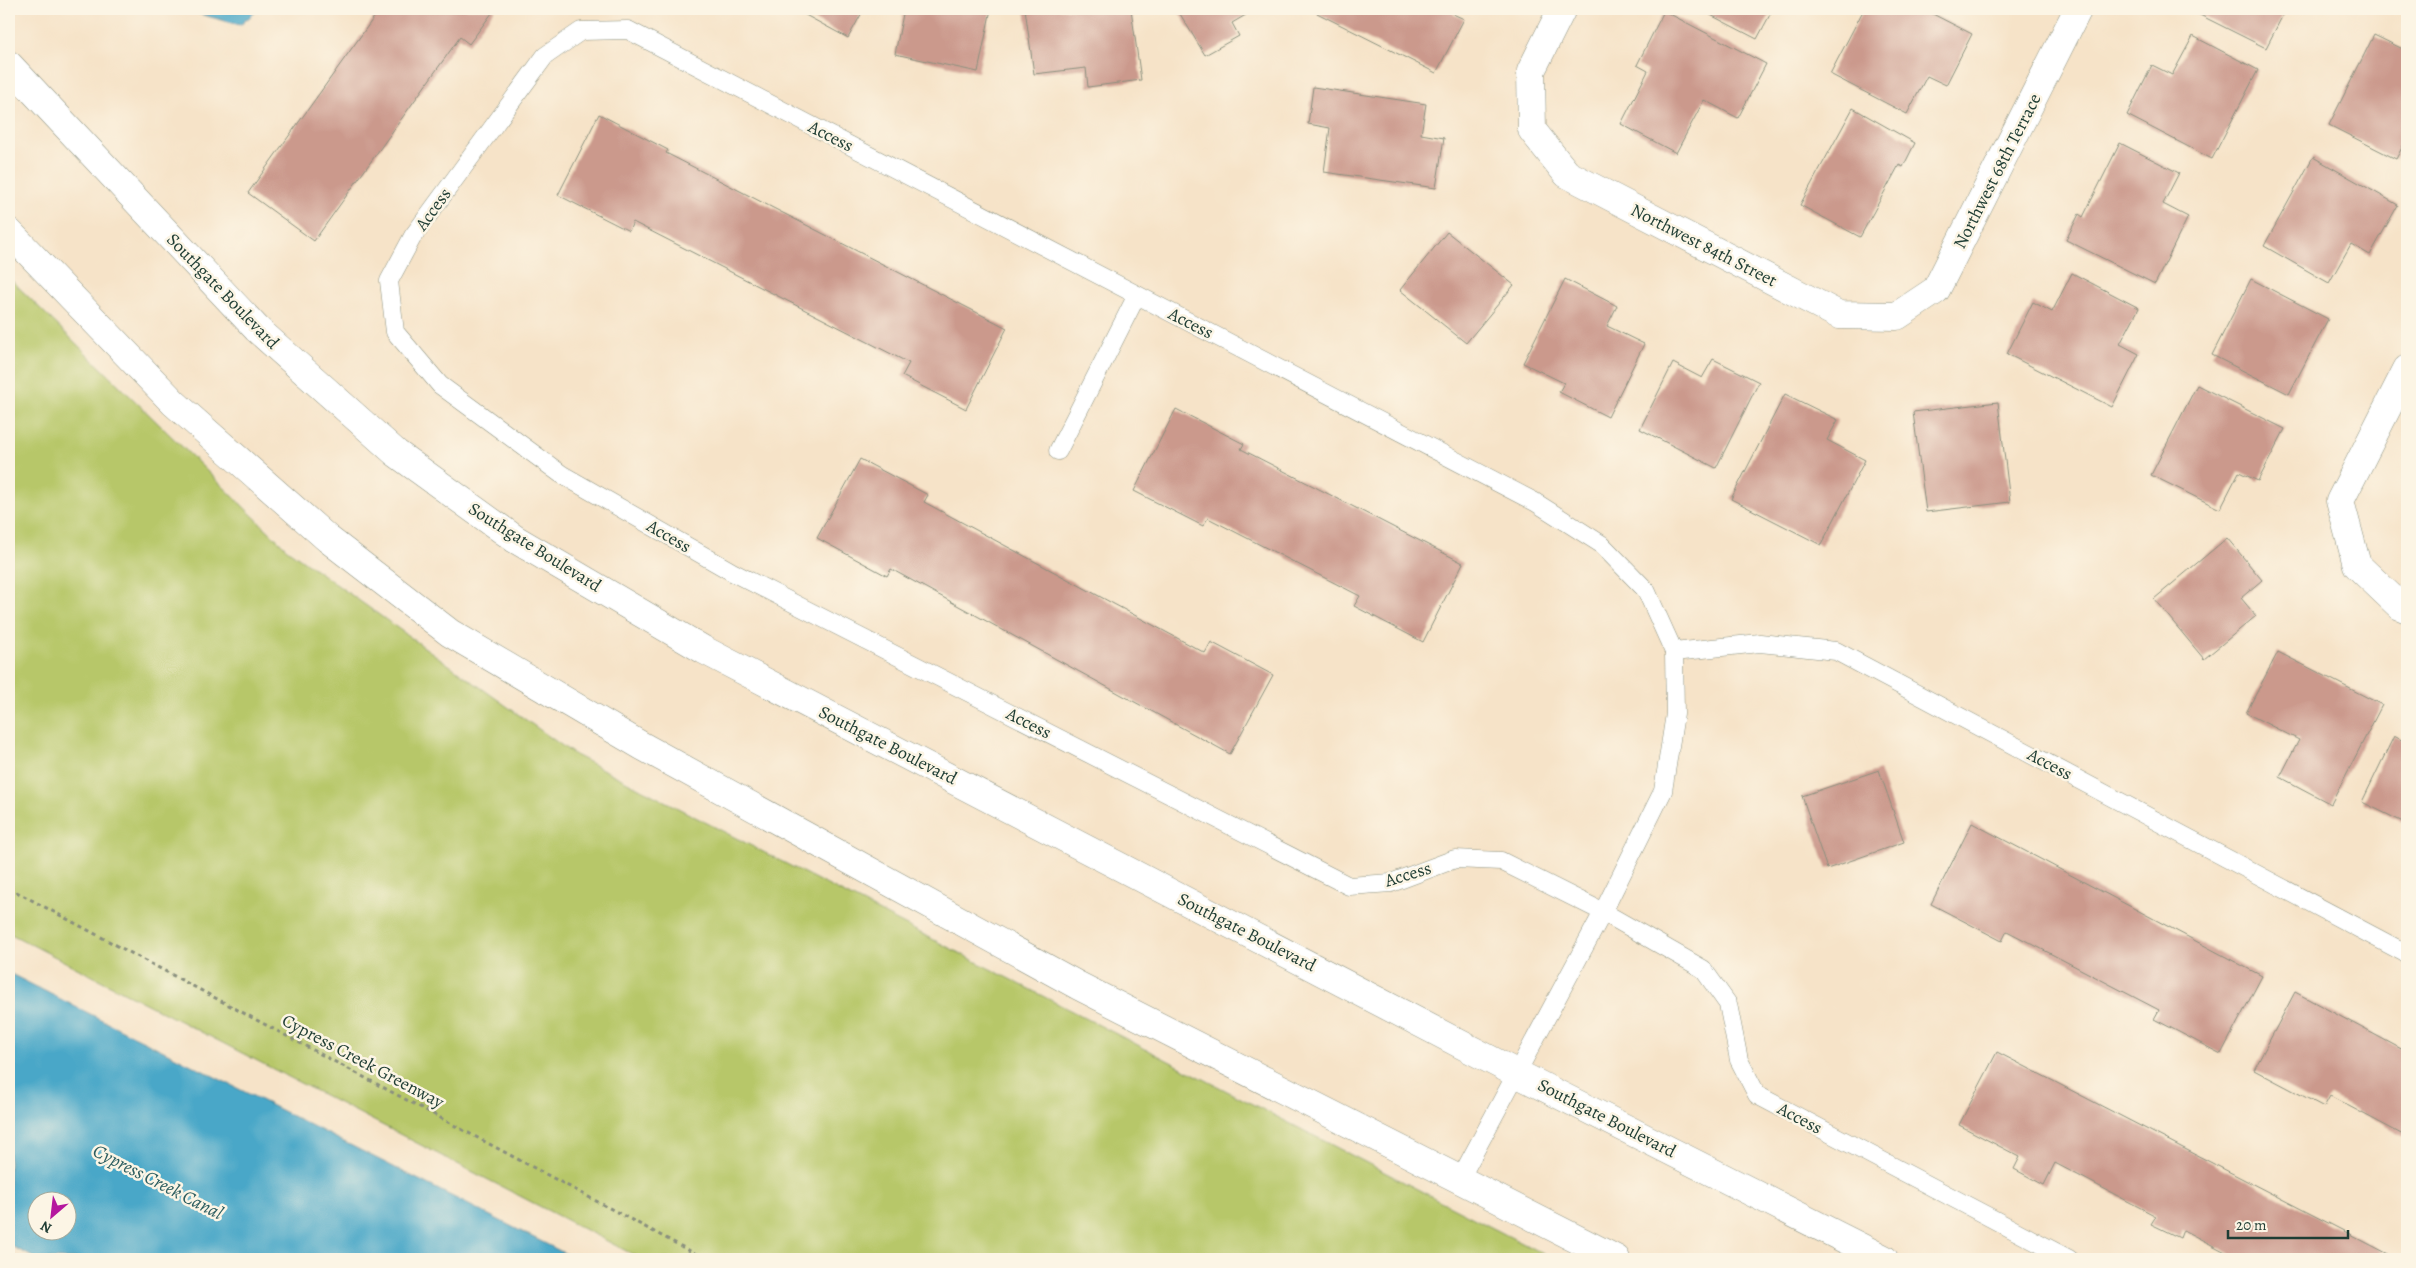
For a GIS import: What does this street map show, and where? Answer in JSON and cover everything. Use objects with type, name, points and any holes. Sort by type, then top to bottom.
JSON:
[{"type":"main road","name":"Northwest 84th Street","points":[[1562,9],[1531,71],[1532,130],[1567,174],[1839,315],[1897,316]]},
{"type":"main road","name":"Northwest 68th Terrace","points":[[1897,316],[1936,290],[2078,9]]},
{"type":"main road","name":"Southgate Boulevard","points":[[9,65],[257,329],[396,454],[515,538],[704,650],[1516,1072],[1884,1259]]},
{"type":"main road","points":[[9,232],[174,402],[328,539],[450,633],[642,746],[1079,986],[1616,1259]]},
{"type":"main road","points":[[2407,369],[2340,501],[2357,565],[2400,606],[2407,609]]},
{"type":"lane","name":"Access","points":[[1460,1179],[1603,912],[1663,791],[1675,714],[1674,652],[1646,590],[1601,544],[1535,502],[628,30],[581,31],[546,56],[413,236],[389,281],[395,332],[440,385],[561,474],[734,574],[1349,886],[1391,883],[1455,859],[1501,862],[1603,912],[1704,969],[1728,1004],[1739,1060],[1757,1096],[2069,1259]]},
{"type":"lane","points":[[1058,452],[1137,295]]},
{"type":"lane","name":"Access","points":[[1674,652],[1760,643],[1836,651],[2407,954]]},
{"type":"path","name":"Cypress Creek Greenway","points":[[9,888],[705,1259]]},
{"type":"green space","points":[[9,278],[287,549],[575,755],[1553,1259],[642,1259],[9,933]]},
{"type":"water","points":[[181,9],[259,9],[240,25]]},
{"type":"water","name":"Cypress Creek Canal","points":[[9,973],[576,1259],[37,1259],[9,1245]]},
{"type":"building","points":[[380,9],[495,9],[469,44],[460,37],[314,241],[248,193]]},
{"type":"building","points":[[800,9],[864,9],[848,38],[798,11]]},
{"type":"building","points":[[904,9],[991,9],[978,72],[895,54]]},
{"type":"building","points":[[1025,9],[1131,9],[1141,80],[1088,87],[1086,68],[1034,74]]},
{"type":"building","points":[[1177,9],[1256,9],[1232,23],[1239,36],[1205,55]]},
{"type":"building","points":[[1319,9],[1456,9],[1453,14],[1464,19],[1436,73],[1317,13]]},
{"type":"building","points":[[1699,9],[1773,9],[1757,39]]},
{"type":"building","points":[[1864,9],[1923,9],[1972,34],[1946,85],[1927,76],[1907,114],[1830,74]]},
{"type":"building","points":[[2188,9],[2286,9],[2266,48]]},
{"type":"building","points":[[1664,11],[1766,64],[1738,118],[1704,100],[1676,153],[1621,124],[1648,71],[1637,65]]},
{"type":"building","points":[[2374,35],[2407,51],[2407,138],[2396,159],[2329,125]]},
{"type":"building","points":[[2193,36],[2258,70],[2212,159],[2127,115],[2152,65],[2172,75]]},
{"type":"building","points":[[1313,87],[1426,104],[1421,134],[1444,138],[1436,188],[1324,172],[1330,128],[1308,124]]},
{"type":"building","points":[[1853,108],[1915,143],[1903,167],[1899,165],[1860,237],[1800,205]]},
{"type":"building","points":[[599,114],[668,150],[666,153],[1007,328],[966,409],[902,376],[909,363],[633,222],[629,231],[558,195]]},
{"type":"building","points":[[2120,143],[2179,173],[2163,204],[2188,217],[2155,284],[2066,240],[2079,214],[2083,217]]},
{"type":"building","points":[[2313,157],[2398,205],[2370,255],[2351,244],[2329,283],[2264,246]]},
{"type":"building","points":[[1447,232],[1514,285],[1466,343],[1400,290]]},
{"type":"building","points":[[2072,273],[2139,308],[2120,344],[2139,354],[2112,407],[2007,354],[2033,302],[2052,312]]},
{"type":"building","points":[[1565,279],[1617,306],[1607,326],[1644,344],[1608,417],[1559,392],[1564,383],[1523,363]]},
{"type":"building","points":[[2251,279],[2328,319],[2289,394],[2212,355]]},
{"type":"building","points":[[1713,359],[1759,382],[1716,468],[1640,429],[1673,363],[1702,378]]},
{"type":"building","points":[[2197,385],[2285,429],[2258,481],[2239,472],[2220,509],[2151,475]]},
{"type":"building","points":[[1785,394],[1838,420],[1827,440],[1865,460],[1821,545],[1731,499]]},
{"type":"building","points":[[1998,402],[2010,502],[1926,512],[1913,412]]},
{"type":"building","points":[[1176,409],[1244,444],[1241,449],[1463,563],[1423,642],[1354,606],[1360,596],[1208,518],[1203,526],[1134,491]]},
{"type":"building","points":[[860,459],[928,495],[924,502],[1205,653],[1211,642],[1273,675],[1230,754],[891,569],[887,576],[817,538]]},
{"type":"building","points":[[2227,538],[2262,580],[2241,598],[2256,616],[2204,659],[2154,599]]},
{"type":"building","points":[[2278,652],[2382,705],[2331,804],[2280,777],[2299,740],[2246,713]]},
{"type":"building","points":[[2394,736],[2407,743],[2407,824],[2362,802]]},
{"type":"building","points":[[1879,770],[1904,842],[1827,869],[1802,796]]},
{"type":"building","points":[[1972,823],[2262,976],[2221,1054],[2154,1019],[2159,1010],[2007,931],[2002,941],[1931,904]]},
{"type":"building","points":[[2295,992],[2407,1052],[2407,1137],[2330,1096],[2324,1107],[2254,1070]]},
{"type":"building","points":[[1997,1052],[2398,1259],[2239,1259],[2183,1230],[2180,1238],[2151,1224],[2156,1216],[2055,1163],[2044,1185],[2014,1169],[2020,1157],[1959,1125]]}]
